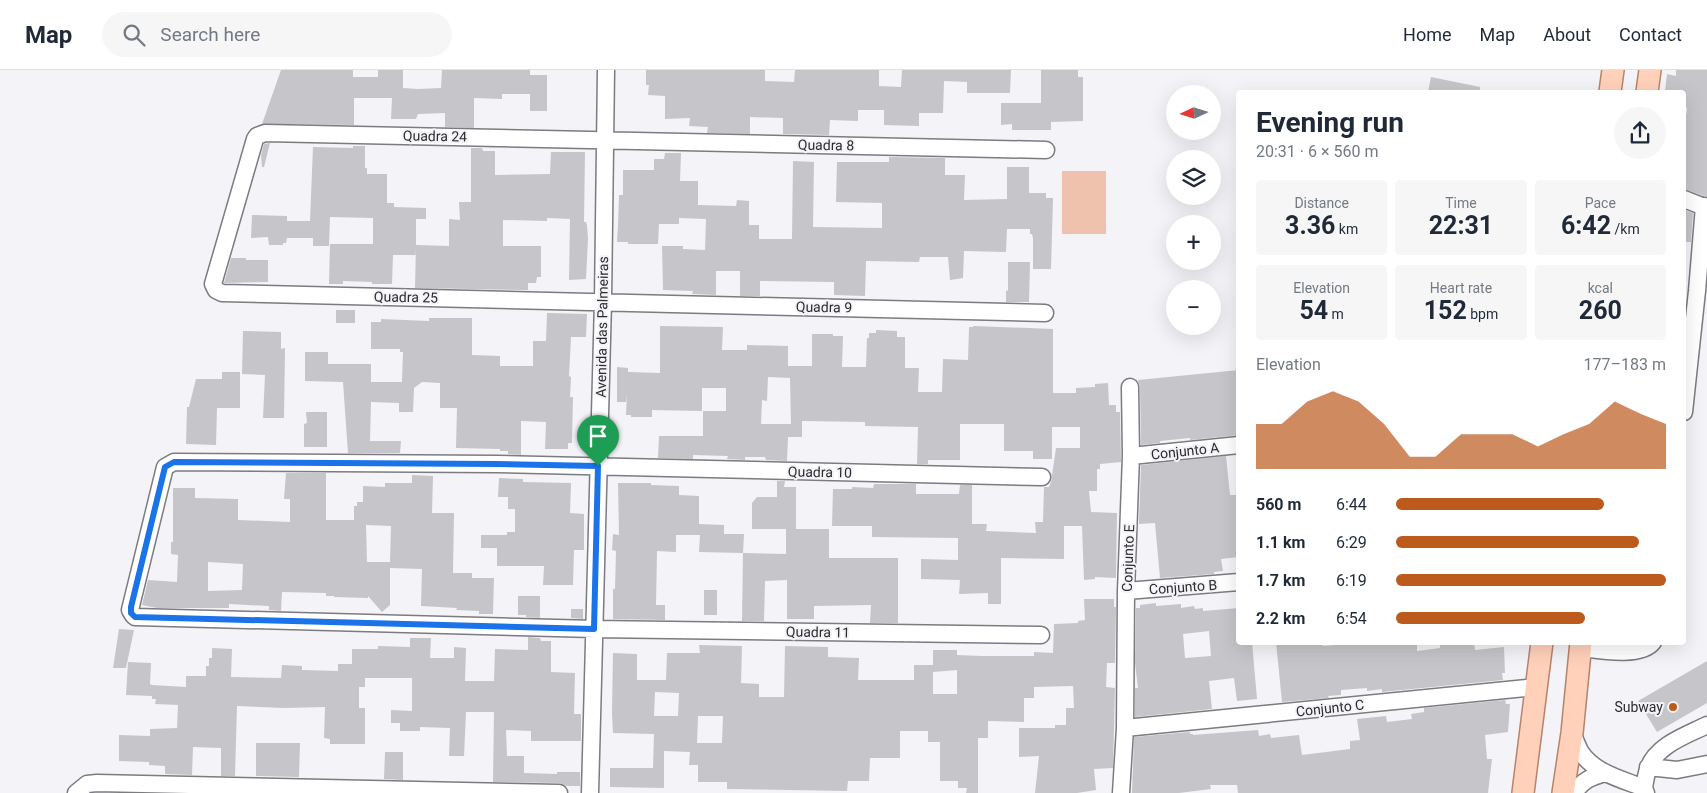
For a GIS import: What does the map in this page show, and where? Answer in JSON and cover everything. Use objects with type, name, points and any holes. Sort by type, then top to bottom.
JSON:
[{"type":"main road","points":[[1610,90],[1613,70]]},
{"type":"main road","points":[[1647,90],[1650,70]]},
{"type":"main road","points":[[1522,793],[1542,645]]},
{"type":"main road","points":[[1563,793],[1572,733],[1580,645]]},
{"type":"street","name":"Avenida das Palmeiras","points":[[590,793],[603,302],[606,70]]},
{"type":"street","name":"Quadra 24","points":[[214,284],[255,139],[257,136],[265,133],[605,140]]},
{"type":"street","name":"Quadra 8","points":[[605,140],[1046,150]]},
{"type":"street","points":[[1686,200],[1705,207],[1686,393]]},
{"type":"street","name":"Quadra 25","points":[[214,284],[216,290],[222,293],[603,302]]},
{"type":"street","name":"Quadra 9","points":[[603,302],[1045,313]]},
{"type":"street","name":"Conjunto E","points":[[1121,793],[1125,728],[1126,591],[1131,456],[1130,387]]},
{"type":"street","name":"Conjunto A","points":[[1131,456],[1236,445]]},
{"type":"street","name":"Quadra 10","points":[[135,617],[131,613],[131,607],[165,467],[174,462],[487,464],[1042,477]]},
{"type":"street","name":"Conjunto B","points":[[1126,591],[1236,582]]},
{"type":"street","name":"Quadra 11","points":[[135,617],[594,629],[1041,634]]},
{"type":"street","points":[[1580,645],[1624,652],[1641,651],[1649,648],[1650,645]]},
{"type":"street","name":"Conjunto C","points":[[1125,728],[1536,687]]},
{"type":"street","points":[[1572,733],[1580,751],[1589,761],[1605,773],[1645,791],[1648,767],[1659,753],[1677,739],[1707,725]]},
{"type":"street","points":[[1648,767],[1677,770],[1707,764]]},
{"type":"street","points":[[1574,793],[1580,784],[1590,777],[1605,773]]},
{"type":"street","points":[[76,793],[87,784],[97,783],[559,793]]},
{"type":"shaded area","points":[[1062,171],[1106,171],[1106,234],[1062,234]]},
{"type":"building","points":[[281,70],[353,70],[353,77],[378,77],[378,70],[403,70],[403,88],[418,89],[441,88],[442,70],[530,70],[530,75],[547,75],[547,111],[530,111],[530,94],[502,94],[502,99],[474,98],[474,128],[445,127],[445,113],[418,114],[416,119],[391,119],[392,98],[354,98],[354,125],[262,124]]},
{"type":"building","points":[[646,70],[765,70],[765,81],[794,82],[795,70],[879,70],[879,86],[901,87],[902,70],[1011,70],[1010,93],[967,93],[967,82],[944,81],[943,113],[919,113],[919,126],[884,125],[884,110],[858,110],[858,121],[830,120],[829,135],[783,134],[783,118],[750,117],[750,134],[707,133],[708,127],[689,126],[690,118],[665,119],[665,96],[648,95],[649,85],[646,85]]},
{"type":"building","points":[[1041,70],[1078,70],[1078,77],[1083,77],[1083,121],[1051,122],[1051,130],[1012,130],[1012,124],[1001,125],[1001,103],[1041,103]]},
{"type":"building","points":[[1676,70],[1707,70],[1707,197],[1686,190],[1686,90],[1665,90],[1667,74],[1676,76]]},
{"type":"building","points":[[1431,77],[1480,87],[1480,90],[1428,90]]},
{"type":"building","points":[[270,143],[264,167],[262,167],[261,155],[264,144]]},
{"type":"building","points":[[353,146],[365,146],[365,168],[367,168],[367,174],[387,174],[387,203],[394,203],[394,207],[426,208],[426,219],[416,219],[416,255],[393,255],[392,284],[343,281],[343,284],[329,284],[330,244],[373,244],[373,218],[330,217],[329,246],[313,246],[313,238],[287,238],[286,243],[283,243],[283,245],[269,245],[268,237],[251,238],[252,215],[287,216],[287,221],[310,221],[313,147],[353,148]]},
{"type":"building","points":[[471,148],[495,151],[495,175],[550,174],[551,152],[585,152],[584,222],[587,225],[588,239],[586,279],[569,280],[570,219],[547,218],[547,221],[503,220],[503,246],[541,246],[541,277],[537,277],[536,283],[528,283],[528,290],[415,288],[416,245],[449,246],[449,219],[460,220],[459,202],[471,202]]},
{"type":"building","points":[[665,153],[681,153],[680,181],[698,181],[698,205],[736,206],[737,200],[749,201],[749,225],[759,225],[759,239],[792,239],[793,161],[814,162],[813,227],[882,228],[882,203],[836,202],[837,162],[889,162],[889,157],[945,158],[945,175],[965,175],[964,200],[1007,199],[1007,167],[1029,167],[1029,193],[1046,193],[1046,198],[1053,198],[1051,269],[1033,269],[1033,238],[1032,234],[1030,234],[1030,229],[1007,229],[1006,252],[964,251],[963,278],[950,280],[948,257],[920,257],[919,262],[866,261],[865,296],[834,295],[834,282],[760,281],[760,296],[740,296],[740,271],[716,271],[716,295],[692,294],[693,291],[663,290],[662,246],[683,246],[683,249],[705,250],[706,219],[679,218],[679,224],[659,224],[658,244],[617,242],[619,195],[623,195],[623,170],[654,170],[654,159],[664,159]]},
{"type":"building","points":[[1686,211],[1693,213],[1691,242],[1686,242]]},
{"type":"building","points":[[231,258],[268,260],[268,282],[224,283]]},
{"type":"building","points":[[1008,262],[1030,262],[1029,302],[1006,302]]},
{"type":"building","points":[[336,310],[355,310],[355,323],[336,323]]},
{"type":"building","points":[[547,313],[587,314],[586,337],[571,337],[569,376],[571,377],[570,397],[573,397],[572,443],[568,443],[568,449],[545,449],[546,422],[521,421],[521,455],[508,454],[508,451],[500,451],[500,449],[456,448],[457,408],[440,408],[440,383],[422,382],[414,388],[413,412],[399,412],[399,403],[371,402],[370,441],[401,441],[400,453],[348,453],[343,382],[305,381],[305,352],[328,352],[328,364],[371,364],[371,382],[402,382],[403,352],[400,352],[400,349],[371,349],[371,322],[381,322],[381,319],[429,321],[429,318],[472,318],[472,355],[500,356],[500,366],[533,366],[533,341],[546,341]]},
{"type":"building","points":[[660,326],[723,327],[722,350],[747,350],[747,345],[788,346],[788,366],[812,366],[812,334],[833,334],[833,336],[843,336],[842,367],[866,367],[867,338],[869,338],[869,333],[876,333],[876,330],[897,331],[897,337],[905,337],[905,368],[919,368],[918,392],[942,392],[943,359],[968,360],[969,327],[1053,329],[1053,393],[1076,393],[1076,388],[1095,387],[1095,384],[1108,383],[1109,405],[1116,405],[1116,412],[1120,412],[1121,462],[1100,464],[1100,469],[1097,469],[1097,491],[1089,491],[1091,512],[1117,513],[1116,578],[1095,577],[1095,579],[1084,580],[1082,526],[1064,526],[1064,559],[1001,558],[1001,604],[988,604],[988,593],[959,594],[960,580],[921,579],[921,559],[958,560],[958,538],[872,537],[872,526],[832,526],[833,489],[852,489],[852,487],[873,488],[874,484],[916,484],[916,494],[959,494],[960,485],[972,485],[972,524],[987,524],[986,531],[1036,533],[1035,522],[1043,522],[1044,487],[1049,487],[1051,482],[1056,448],[1080,448],[1080,427],[1052,427],[1052,459],[1033,459],[1033,451],[1004,451],[1004,424],[960,424],[960,460],[928,460],[928,464],[917,464],[918,427],[865,426],[865,422],[802,421],[802,437],[788,437],[787,461],[766,460],[765,457],[745,457],[745,460],[727,459],[728,456],[693,455],[693,459],[658,458],[659,436],[703,436],[703,411],[726,411],[726,388],[702,388],[702,411],[652,410],[652,417],[631,417],[631,415],[626,415],[627,394],[626,402],[617,402],[617,367],[628,368],[628,372],[660,373]],"holes":[[[768,377],[790,378],[791,424],[761,424],[762,400],[767,401]]]},
{"type":"building","points":[[243,331],[281,332],[281,349],[285,348],[284,418],[263,418],[265,375],[242,374]]},
{"type":"building","points":[[1236,370],[1236,435],[1160,441],[1160,443],[1141,445],[1140,387],[1138,380]]},
{"type":"building","points":[[222,372],[240,372],[240,408],[217,408],[216,445],[186,444],[187,407],[189,407],[196,379],[222,379]]},
{"type":"building","points":[[306,412],[327,412],[327,447],[304,447],[304,424],[307,423]]},
{"type":"building","points":[[1226,456],[1230,495],[1236,495],[1236,557],[1221,559],[1223,571],[1214,572],[1214,574],[1160,578],[1155,523],[1139,524],[1141,465]]},
{"type":"building","points":[[286,473],[326,473],[326,520],[354,520],[354,506],[357,506],[357,502],[363,502],[363,486],[385,487],[385,483],[412,483],[412,475],[433,476],[432,513],[454,513],[453,573],[472,573],[472,578],[494,578],[493,614],[479,614],[479,611],[456,610],[457,608],[421,606],[422,569],[390,568],[390,605],[382,612],[368,596],[368,598],[334,597],[326,596],[326,593],[282,592],[281,611],[269,610],[269,606],[229,604],[229,608],[157,608],[142,605],[148,580],[177,582],[178,555],[171,554],[171,542],[173,542],[173,488],[195,488],[195,498],[238,499],[238,520],[290,522],[290,499],[284,499]],"holes":[[[366,525],[391,526],[390,562],[367,562]],[[208,562],[243,564],[242,590],[208,591]]]},
{"type":"building","points":[[499,478],[523,479],[523,482],[571,483],[570,513],[584,514],[584,550],[574,550],[573,585],[543,585],[544,566],[497,566],[497,548],[481,548],[481,535],[507,535],[507,532],[515,532],[515,509],[508,509],[508,497],[498,497]]},
{"type":"building","points":[[777,481],[785,481],[784,487],[796,487],[796,529],[829,529],[829,558],[898,558],[898,623],[870,623],[871,605],[814,606],[814,619],[787,619],[787,580],[765,581],[764,621],[742,621],[743,553],[786,554],[786,529],[752,529],[752,503],[757,497],[777,497]]},
{"type":"building","points":[[618,483],[651,483],[651,485],[679,486],[679,495],[699,496],[699,524],[724,525],[724,534],[744,534],[743,553],[699,552],[700,535],[676,535],[676,552],[657,551],[656,605],[665,605],[665,620],[613,619],[616,551],[612,550],[613,534],[619,535]]},
{"type":"building","points":[[704,590],[717,590],[717,615],[704,615]]},
{"type":"building","points":[[518,596],[540,596],[540,618],[518,615]]},
{"type":"building","points":[[1084,599],[1114,599],[1114,607],[1116,607],[1115,663],[1107,663],[1106,687],[1115,688],[1113,768],[1094,769],[1096,790],[1077,793],[1035,793],[1039,756],[1019,757],[1019,728],[1055,728],[1055,725],[1066,725],[1066,708],[1074,708],[1073,686],[1034,687],[1034,698],[1024,698],[1024,722],[988,721],[988,738],[978,738],[978,793],[966,793],[967,788],[958,788],[958,781],[940,781],[940,742],[928,742],[928,731],[900,731],[900,758],[870,758],[869,781],[848,781],[847,791],[727,789],[727,782],[698,782],[698,765],[689,765],[690,752],[664,751],[664,788],[610,787],[610,768],[653,768],[654,734],[613,733],[613,653],[637,654],[637,680],[666,680],[667,653],[700,653],[699,645],[742,646],[741,683],[759,684],[759,697],[784,697],[785,646],[828,647],[828,657],[859,658],[858,680],[914,680],[914,665],[933,665],[933,650],[957,650],[957,655],[982,656],[1034,656],[1034,652],[1053,653],[1054,624],[1078,623],[1078,621],[1085,620]],"holes":[[[957,670],[957,694],[933,694],[933,672]],[[655,692],[679,693],[678,716],[654,716]],[[698,716],[723,716],[722,743],[697,743]]]},
{"type":"building","points":[[1156,603],[1156,606],[1181,604],[1181,608],[1194,606],[1195,609],[1203,608],[1203,611],[1236,608],[1236,645],[1252,645],[1257,699],[1237,701],[1234,678],[1209,681],[1212,709],[1135,717],[1135,688],[1138,688],[1135,663],[1136,608],[1140,608],[1140,605]],"holes":[[[1209,631],[1211,656],[1185,658],[1183,634]]]},
{"type":"building","points":[[571,609],[583,609],[583,619],[571,618]]},
{"type":"building","points":[[119,629],[134,630],[126,668],[113,668]]},
{"type":"building","points":[[528,637],[540,638],[541,641],[551,641],[551,672],[575,673],[574,714],[581,714],[581,741],[531,741],[531,731],[506,730],[507,756],[524,756],[524,773],[557,774],[557,772],[580,772],[580,786],[566,786],[559,783],[493,782],[494,712],[466,712],[464,756],[449,756],[450,728],[420,727],[420,731],[400,731],[400,723],[391,723],[391,710],[412,711],[412,678],[365,678],[365,687],[359,687],[359,708],[365,708],[365,744],[330,744],[330,739],[324,738],[325,707],[237,706],[235,776],[221,776],[221,748],[193,747],[192,775],[165,774],[165,766],[149,765],[149,762],[119,761],[119,735],[150,736],[150,729],[177,728],[178,705],[155,704],[156,699],[152,699],[152,696],[126,695],[128,662],[151,663],[150,684],[152,685],[186,687],[186,676],[206,676],[206,666],[209,666],[209,658],[212,658],[212,648],[232,649],[231,677],[281,678],[282,665],[302,666],[302,670],[338,671],[338,664],[352,664],[352,649],[378,649],[378,646],[410,647],[410,638],[431,638],[430,658],[454,658],[454,647],[466,648],[465,681],[494,681],[495,649],[528,650]]},
{"type":"building","points":[[1276,645],[1417,645],[1417,651],[1440,648],[1440,645],[1474,645],[1475,650],[1504,647],[1505,673],[1502,673],[1503,680],[1382,692],[1382,689],[1367,691],[1367,688],[1341,690],[1341,695],[1328,696],[1329,698],[1282,702]]},
{"type":"building","points":[[1707,661],[1707,703],[1657,732],[1638,701]]},
{"type":"building","points":[[1505,700],[1506,704],[1510,704],[1508,732],[1485,735],[1487,759],[1492,759],[1488,793],[1238,793],[1237,785],[1210,785],[1211,789],[1179,793],[1132,793],[1134,737],[1190,732],[1193,735],[1258,730],[1259,736],[1270,734],[1271,738],[1299,735],[1302,755],[1350,749],[1350,741],[1360,740],[1357,719],[1386,716],[1387,722],[1412,719],[1411,714],[1424,712],[1424,708]]},
{"type":"building","points":[[256,743],[300,743],[299,777],[256,776]]},
{"type":"building","points":[[385,752],[403,752],[403,780],[384,779]]},
{"type":"place","name":"Subway","points":[[1673,707]]},
{"type":"route","points":[[174,462],[598,466],[594,629],[135,617],[132,616],[130,610],[165,467],[174,462]]}]
